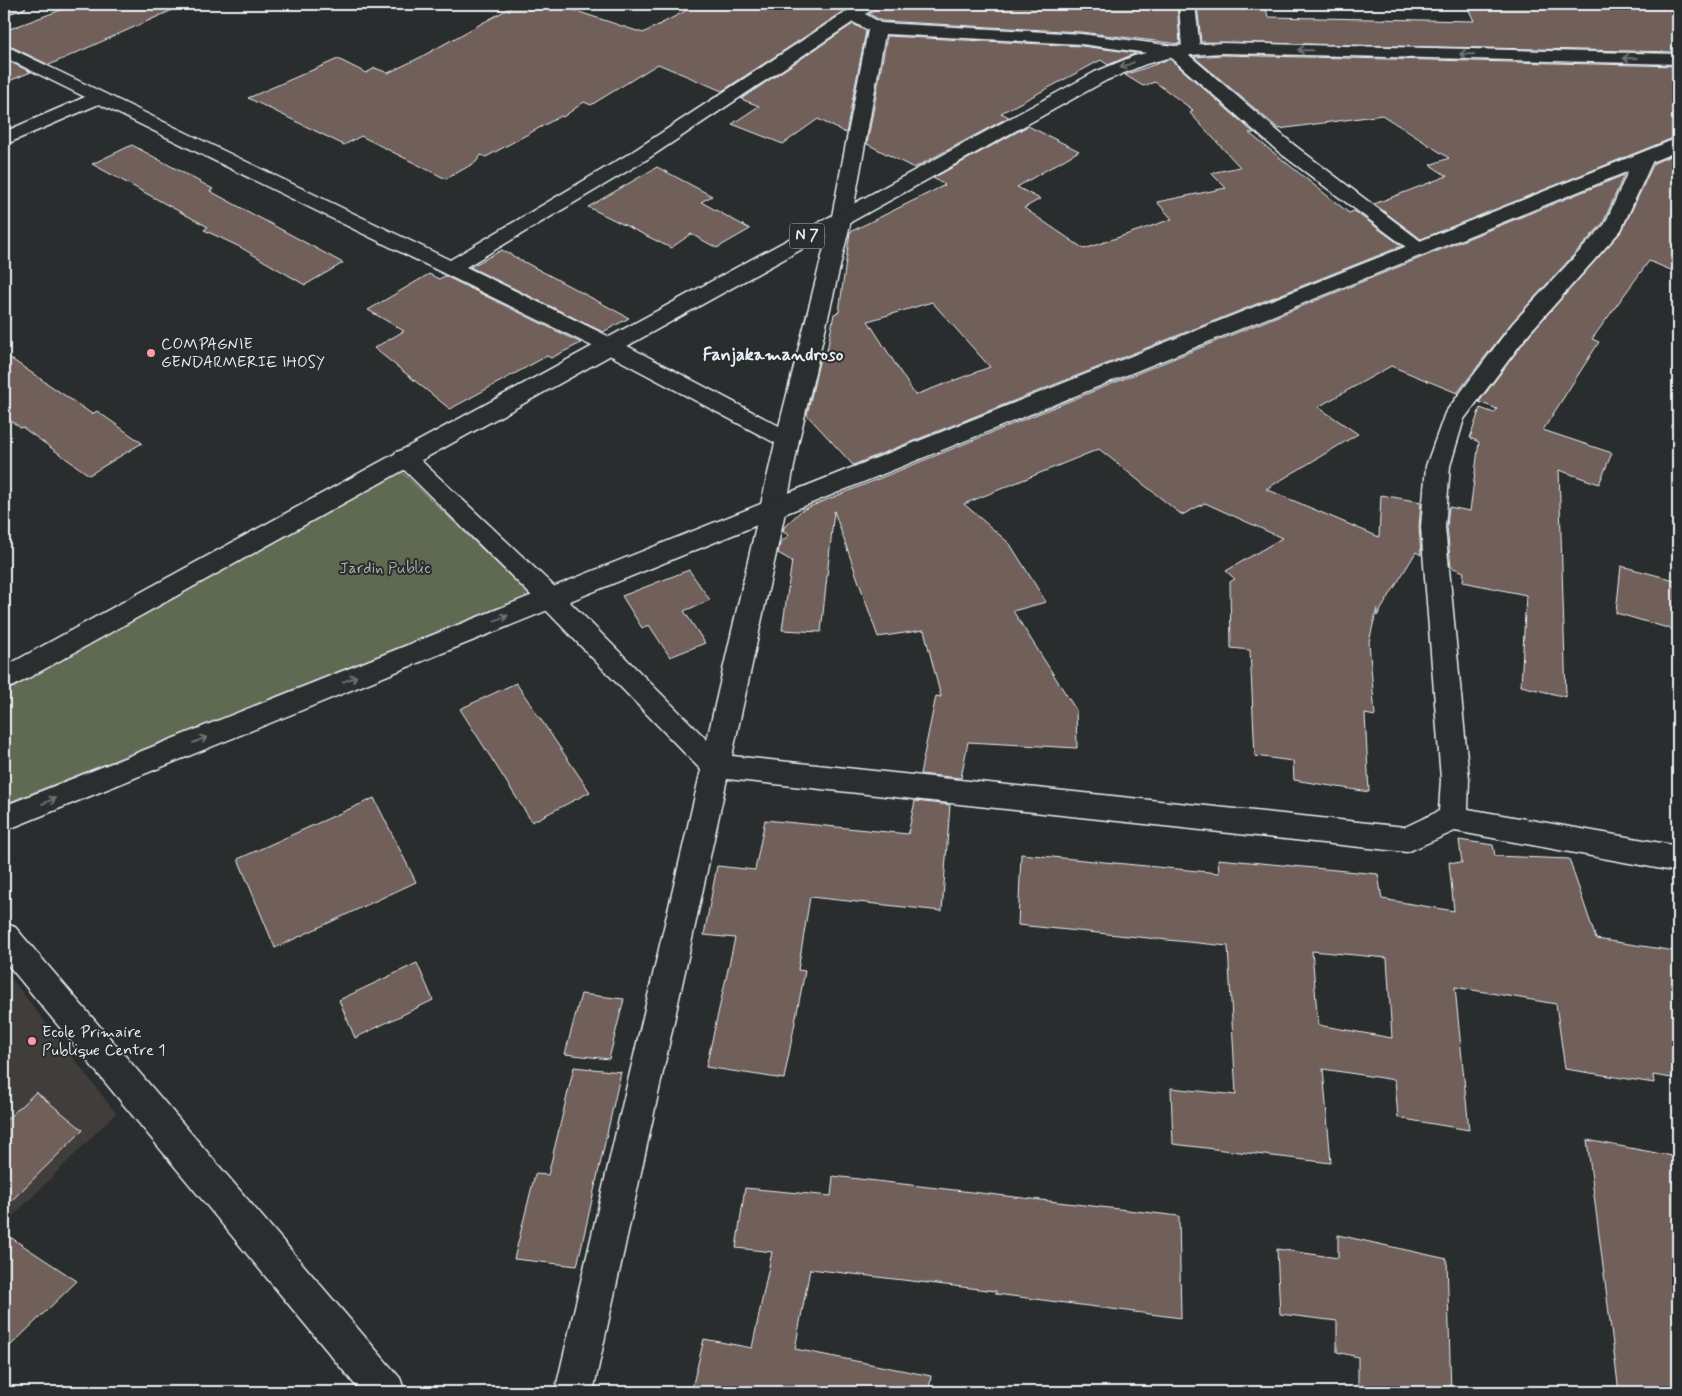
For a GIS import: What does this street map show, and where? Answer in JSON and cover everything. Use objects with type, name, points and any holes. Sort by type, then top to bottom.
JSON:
[{"type":"street","points":[[4,9],[18,4]]},
{"type":"street","points":[[450,268],[639,156],[868,4]]},
{"type":"street","points":[[1183,50],[1187,4]]},
{"type":"street","points":[[852,14],[877,28],[1081,39],[1183,50],[1287,149],[1420,249]]},
{"type":"street","points":[[574,1392],[774,508],[787,440],[842,216],[877,28]]},
{"type":"street","name":"N 7","points":[[4,679],[842,216],[1101,76],[1140,60],[1183,50],[1232,48],[1678,59]]},
{"type":"street","points":[[4,50],[608,345],[787,440]]},
{"type":"street","points":[[4,139],[100,97]]},
{"type":"street","points":[[4,819],[1643,160],[1678,144]]},
{"type":"street","points":[[1453,818],[1455,779],[1433,527],[1438,466],[1453,418],[1521,328],[1614,226],[1643,160]]},
{"type":"street","points":[[404,458],[550,598],[715,766],[1407,840],[1453,818],[1678,859]]},
{"type":"street","points":[[4,937],[386,1392]]},
{"type":"shaded area","name":"Ecole Primaire Publique Centre 1","points":[[4,969],[116,1113],[4,1225]]},
{"type":"green space","name":"Jardin Public","points":[[400,470],[531,596],[4,804],[4,688]]},
{"type":"building","points":[[77,4],[186,4],[49,65],[4,43],[4,31]]},
{"type":"building","points":[[517,4],[555,4],[643,33],[699,4],[855,4],[722,91],[658,64],[591,105],[584,102],[563,117],[561,116],[486,157],[481,155],[476,162],[446,179],[361,136],[344,145],[248,98],[338,59],[366,73],[375,68],[388,73]]},
{"type":"building","points":[[876,4],[1177,4],[1180,44],[1081,32],[882,21],[869,14],[874,11]]},
{"type":"building","points":[[1197,4],[1265,4],[1268,17],[1474,21],[1467,6],[1475,6],[1474,4],[1678,4],[1678,52],[1201,42]]},
{"type":"building","points":[[853,24],[866,31],[846,133],[818,119],[783,144],[732,124],[759,106],[741,99]]},
{"type":"building","points":[[887,36],[1081,46],[1136,53],[1108,65],[1101,60],[1001,113],[1009,117],[914,168],[867,144]]},
{"type":"building","points":[[1222,55],[1678,66],[1678,136],[1421,239],[1374,204],[1447,176],[1430,165],[1449,158],[1382,115],[1279,129],[1194,57]]},
{"type":"building","points":[[4,59],[31,72],[4,83]]},
{"type":"building","points":[[1170,59],[1254,133],[1249,133],[1349,213],[1354,211],[1402,246],[853,465],[807,415],[819,362],[826,356],[834,314],[839,312],[850,232],[945,185],[933,178],[1028,126],[1079,151],[1017,187],[1040,199],[1024,208],[1084,249],[1172,219],[1157,202],[1226,188],[1211,173],[1240,167],[1190,113],[1193,110],[1155,82],[1143,86],[1125,75]],"holes":[[[932,302],[990,367],[915,395],[868,321]]]},
{"type":"building","points":[[132,145],[213,189],[210,191],[343,263],[305,285],[240,247],[204,230],[208,227],[92,164]]},
{"type":"building","points":[[1678,153],[1678,273],[1649,261],[1592,339],[1599,342],[1543,430],[1612,453],[1599,484],[1559,470],[1566,697],[1521,686],[1526,595],[1463,582],[1464,572],[1451,567],[1447,527],[1449,507],[1470,511],[1479,442],[1470,438],[1480,408],[1494,413],[1497,409],[1479,402],[1530,334],[1622,231],[1654,163]]},
{"type":"building","points":[[657,167],[712,196],[701,202],[750,229],[717,248],[691,234],[671,248],[588,207]]},
{"type":"building","points":[[1624,175],[1603,223],[1512,322],[1457,393],[1391,366],[1318,407],[1358,434],[1266,489],[1379,537],[1381,495],[1421,502],[1419,527],[1421,555],[1416,552],[1377,616],[1377,608],[1369,642],[1375,716],[1365,714],[1369,792],[1294,780],[1293,761],[1255,756],[1250,650],[1231,648],[1230,582],[1235,579],[1226,571],[1282,538],[1205,503],[1182,515],[1099,449],[964,504],[1010,544],[1046,602],[1013,611],[1076,710],[1077,748],[968,742],[961,778],[920,774],[936,696],[941,697],[924,630],[878,637],[834,511],[821,632],[782,630],[792,561],[778,553],[780,543],[789,535],[783,532],[784,527],[802,510]]},
{"type":"building","points":[[502,250],[629,318],[603,332],[470,267]]},
{"type":"building","points":[[429,274],[439,279],[445,276],[581,343],[551,358],[547,356],[450,409],[374,348],[404,331],[368,310]]},
{"type":"building","points":[[4,354],[92,414],[97,411],[142,443],[89,475],[4,416]]},
{"type":"building","points":[[1621,566],[1678,581],[1678,631],[1616,613]]},
{"type":"building","points":[[689,570],[710,600],[684,611],[705,643],[670,657],[649,625],[642,628],[622,596]]},
{"type":"building","points":[[516,683],[590,792],[532,822],[460,709]]},
{"type":"building","points":[[374,798],[416,882],[275,948],[238,859]]},
{"type":"building","points":[[915,801],[950,805],[942,911],[810,897],[798,970],[805,971],[784,1079],[706,1067],[735,938],[704,935],[717,866],[755,870],[765,820],[908,834]]},
{"type":"building","points":[[1459,840],[1493,845],[1495,856],[1569,859],[1596,939],[1675,951],[1678,965],[1678,1079],[1653,1075],[1654,1083],[1565,1069],[1556,1004],[1455,987],[1469,1130],[1398,1118],[1395,1080],[1323,1069],[1331,1163],[1173,1144],[1171,1088],[1236,1095],[1228,946],[1018,925],[1021,854],[1219,873],[1218,859],[1378,874],[1382,899],[1454,911],[1449,862],[1462,863]],"holes":[[[1312,951],[1387,958],[1392,1038],[1318,1025]]]},
{"type":"building","points":[[417,963],[433,1000],[355,1038],[339,1000]]},
{"type":"building","points":[[581,994],[624,999],[609,1059],[565,1054]]},
{"type":"building","points":[[574,1067],[621,1072],[577,1266],[514,1259],[535,1174],[548,1175]]},
{"type":"building","points":[[36,1092],[83,1130],[4,1208],[4,1122]]},
{"type":"building","points":[[1587,1140],[1678,1157],[1678,1392],[1619,1392]]},
{"type":"building","points":[[833,1176],[1179,1216],[1181,1318],[996,1294],[996,1291],[810,1269],[795,1349],[931,1376],[929,1392],[691,1392],[704,1339],[752,1348],[772,1252],[736,1248],[745,1188],[831,1196]]},
{"type":"building","points":[[4,1233],[77,1281],[4,1352]]},
{"type":"building","points":[[1338,1235],[1447,1259],[1451,1392],[1358,1392],[1358,1357],[1337,1352],[1337,1321],[1280,1314],[1277,1249],[1338,1258]]},
{"type":"place","name":"COMPAGNIE GENDARMERIE IHOSY","points":[[151,353]]},
{"type":"place","name":"Ecole Primaire Publique Centre 1","points":[[32,1041]]},
{"type":"district","name":"Fanjakamandroso","points":[[773,355]]}]
